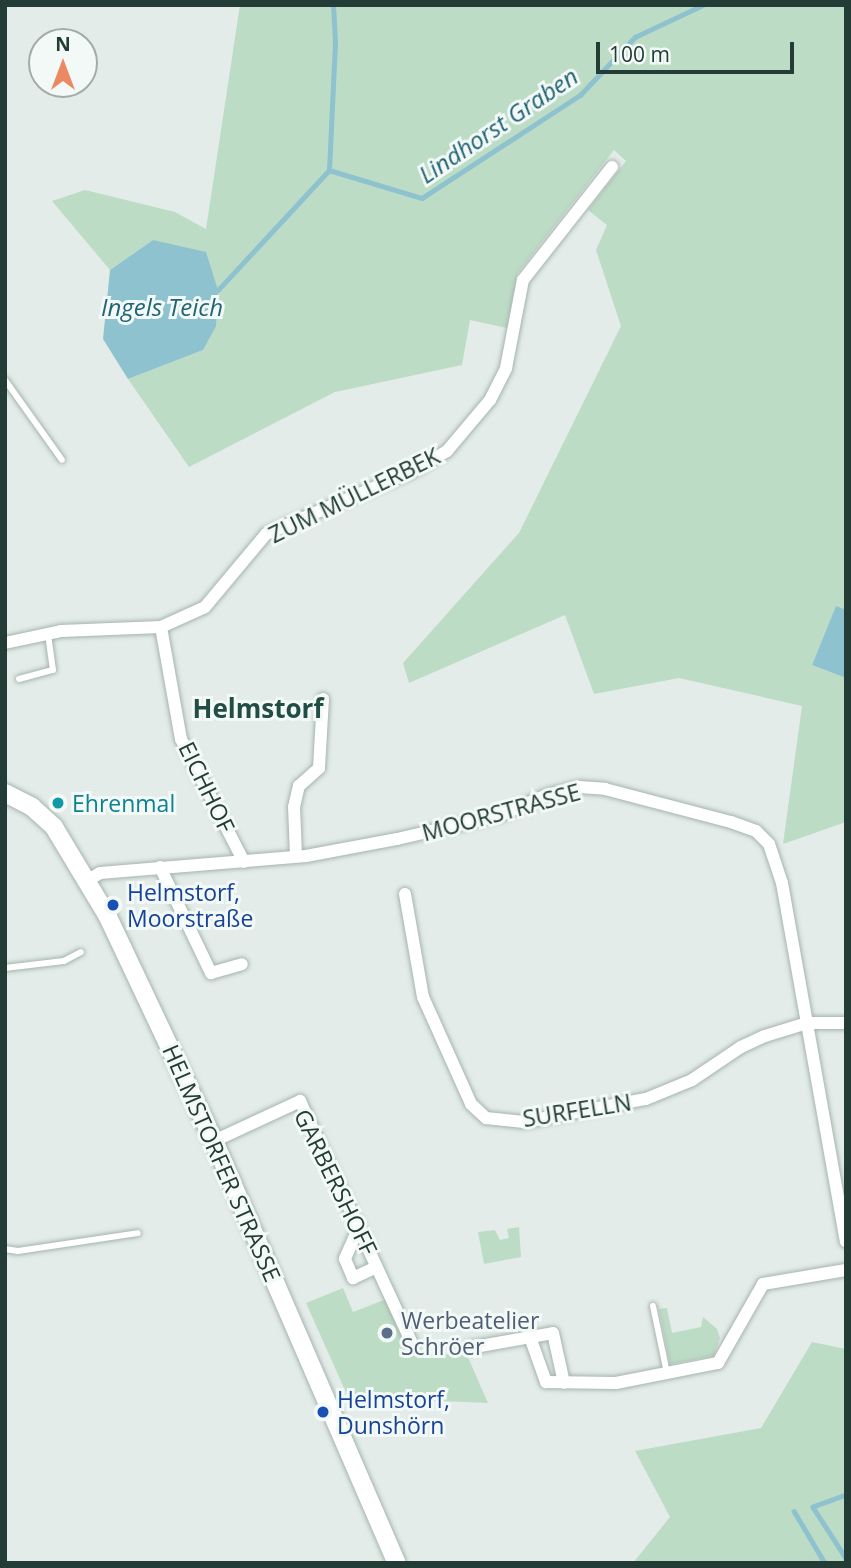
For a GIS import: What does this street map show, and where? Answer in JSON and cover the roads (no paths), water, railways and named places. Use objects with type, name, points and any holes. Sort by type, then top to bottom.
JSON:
[{"type":"main road","name":"HELMSTORFER STRASSE","points":[[5,793],[32,807],[54,827],[88,880],[154,1009],[215,1141],[397,1563]]},
{"type":"street","name":"ZUM MÜLLERBEK","points":[[5,643],[48,633],[161,627],[205,607],[266,534],[411,472],[455,444],[490,400],[506,368],[523,280],[612,167]]},
{"type":"street","name":"EICHHOF","points":[[161,627],[181,738],[244,862]]},
{"type":"street","points":[[296,856],[294,807],[299,786],[319,768],[323,699]]},
{"type":"street","name":"MOORSTRASSE","points":[[88,880],[100,873],[244,862],[397,839],[501,815],[547,795],[579,787],[605,789],[756,831],[769,844],[782,883],[842,1194],[846,1241]]},
{"type":"street","points":[[160,867],[211,973],[242,964]]},
{"type":"street","name":"SURFELLN","points":[[405,894],[422,998],[471,1104],[486,1118],[524,1122],[654,1097],[692,1080],[741,1047],[765,1036],[807,1023]]},
{"type":"street","points":[[807,1023],[846,1023]]},
{"type":"street","name":"GARBERSHOFF","points":[[215,1141],[300,1101],[412,1345]]},
{"type":"street","points":[[359,1227],[345,1259],[353,1278],[377,1267]]},
{"type":"street","points":[[530,1337],[547,1382],[616,1382],[718,1363],[762,1284],[846,1270]]},
{"type":"street","points":[[469,1348],[553,1333],[565,1382]]},
{"type":"lane","points":[[5,380],[62,460]]},
{"type":"lane","points":[[19,679],[53,670],[48,633]]},
{"type":"lane","points":[[5,968],[64,961],[81,952]]},
{"type":"lane","points":[[5,1249],[18,1251],[138,1233]]},
{"type":"lane","points":[[653,1306],[667,1373]]},
{"type":"water","name":"Ingels Teich","points":[[153,240],[206,252],[218,290],[216,326],[203,350],[128,379],[103,339],[110,270]]},
{"type":"water","points":[[836,606],[846,610],[846,678],[812,665]]},
{"type":"waterway","points":[[329,170],[335,42],[333,5]]},
{"type":"waterway","name":"Lindhorst Graben","points":[[218,290],[329,170],[422,198],[580,95],[635,37],[703,5]]},
{"type":"waterway","points":[[846,1495],[813,1507],[846,1558]]},
{"type":"waterway","points":[[794,1511],[825,1563]]},
{"type":"place","name":"Ehrenmal","points":[[58,803]]},
{"type":"place","name":"Helmstorf, Moorstraße","points":[[113,905]]},
{"type":"place","name":"Werbeatelier Schröer","points":[[387,1333]]},
{"type":"place","name":"Helmstorf, Dunshörn","points":[[323,1412]]},
{"type":"district","name":"Helmstorf","points":[[258,709]]}]
